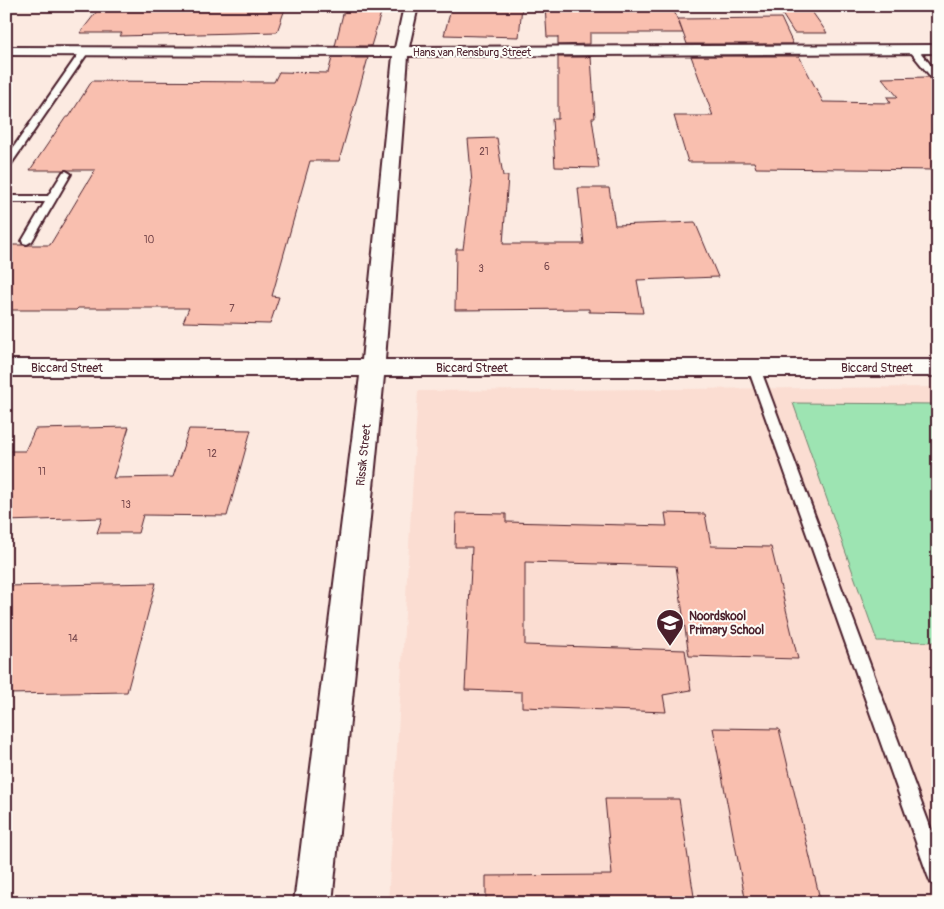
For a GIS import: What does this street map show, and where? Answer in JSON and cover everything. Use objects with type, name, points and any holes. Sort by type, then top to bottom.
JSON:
[{"type":"street","name":"Rissik Street","points":[[313,903],[373,367],[401,52],[411,6]]},
{"type":"street","name":"Hans van Rensburg Street","points":[[6,51],[401,52],[938,49]]},
{"type":"street","name":"Biccard Street","points":[[6,368],[938,368]]},
{"type":"lane","points":[[913,49],[938,80]]},
{"type":"lane","points":[[6,165],[85,51]]},
{"type":"lane","points":[[27,241],[66,174]]},
{"type":"lane","points":[[6,199],[51,199]]},
{"type":"lane","points":[[754,368],[938,876]]},
{"type":"shaded area","name":"Noordskool Primary School","points":[[938,387],[938,903],[388,903],[418,391]]},
{"type":"green space","points":[[793,403],[938,404],[938,642],[877,641]]},
{"type":"building","points":[[101,6],[286,6],[277,32],[120,36],[122,33],[80,33]]},
{"type":"building","points":[[345,6],[383,6],[371,46],[335,46]]},
{"type":"building","points":[[452,6],[522,6],[519,37],[444,35]]},
{"type":"building","points":[[545,6],[672,6],[683,33],[590,33],[590,44],[558,45],[558,37],[547,37]]},
{"type":"building","points":[[777,6],[808,6],[827,33],[794,33]]},
{"type":"building","points":[[781,18],[793,44],[687,44],[678,19]]},
{"type":"building","points":[[691,56],[799,56],[823,102],[891,103],[887,97],[898,97],[882,78],[929,77],[934,83],[938,84],[938,170],[756,168],[754,162],[688,162],[674,116],[713,116]]},
{"type":"building","points":[[558,57],[591,57],[595,118],[592,118],[599,168],[555,167],[552,119],[558,119]]},
{"type":"building","points":[[332,58],[368,58],[339,161],[310,161],[272,296],[279,297],[270,324],[183,322],[189,308],[6,310],[6,245],[50,245],[95,170],[30,170],[66,117],[69,117],[92,81],[274,82],[279,72],[328,73]]},
{"type":"building","points":[[497,138],[503,176],[508,176],[503,244],[584,244],[578,188],[609,188],[615,225],[695,222],[718,277],[637,280],[643,313],[589,312],[589,309],[455,310],[456,249],[463,249],[472,183],[468,139]]},
{"type":"building","points":[[129,427],[113,478],[173,477],[189,429],[251,430],[227,516],[143,515],[138,533],[97,533],[102,518],[6,521],[6,451],[25,451],[35,429]]},
{"type":"building","points":[[456,513],[506,514],[506,522],[667,526],[665,513],[705,514],[711,546],[771,547],[798,659],[689,656],[676,566],[525,562],[525,645],[685,650],[691,690],[663,695],[666,712],[522,707],[522,692],[465,690],[472,547],[455,547]]},
{"type":"building","points":[[156,583],[127,692],[6,694],[6,586]]},
{"type":"building","points":[[713,728],[779,729],[821,903],[746,903]]},
{"type":"building","points":[[605,799],[679,799],[695,903],[486,903],[486,876],[612,875]]},
{"type":"place","name":"Noordskool Primary School","points":[[670,647]]}]
